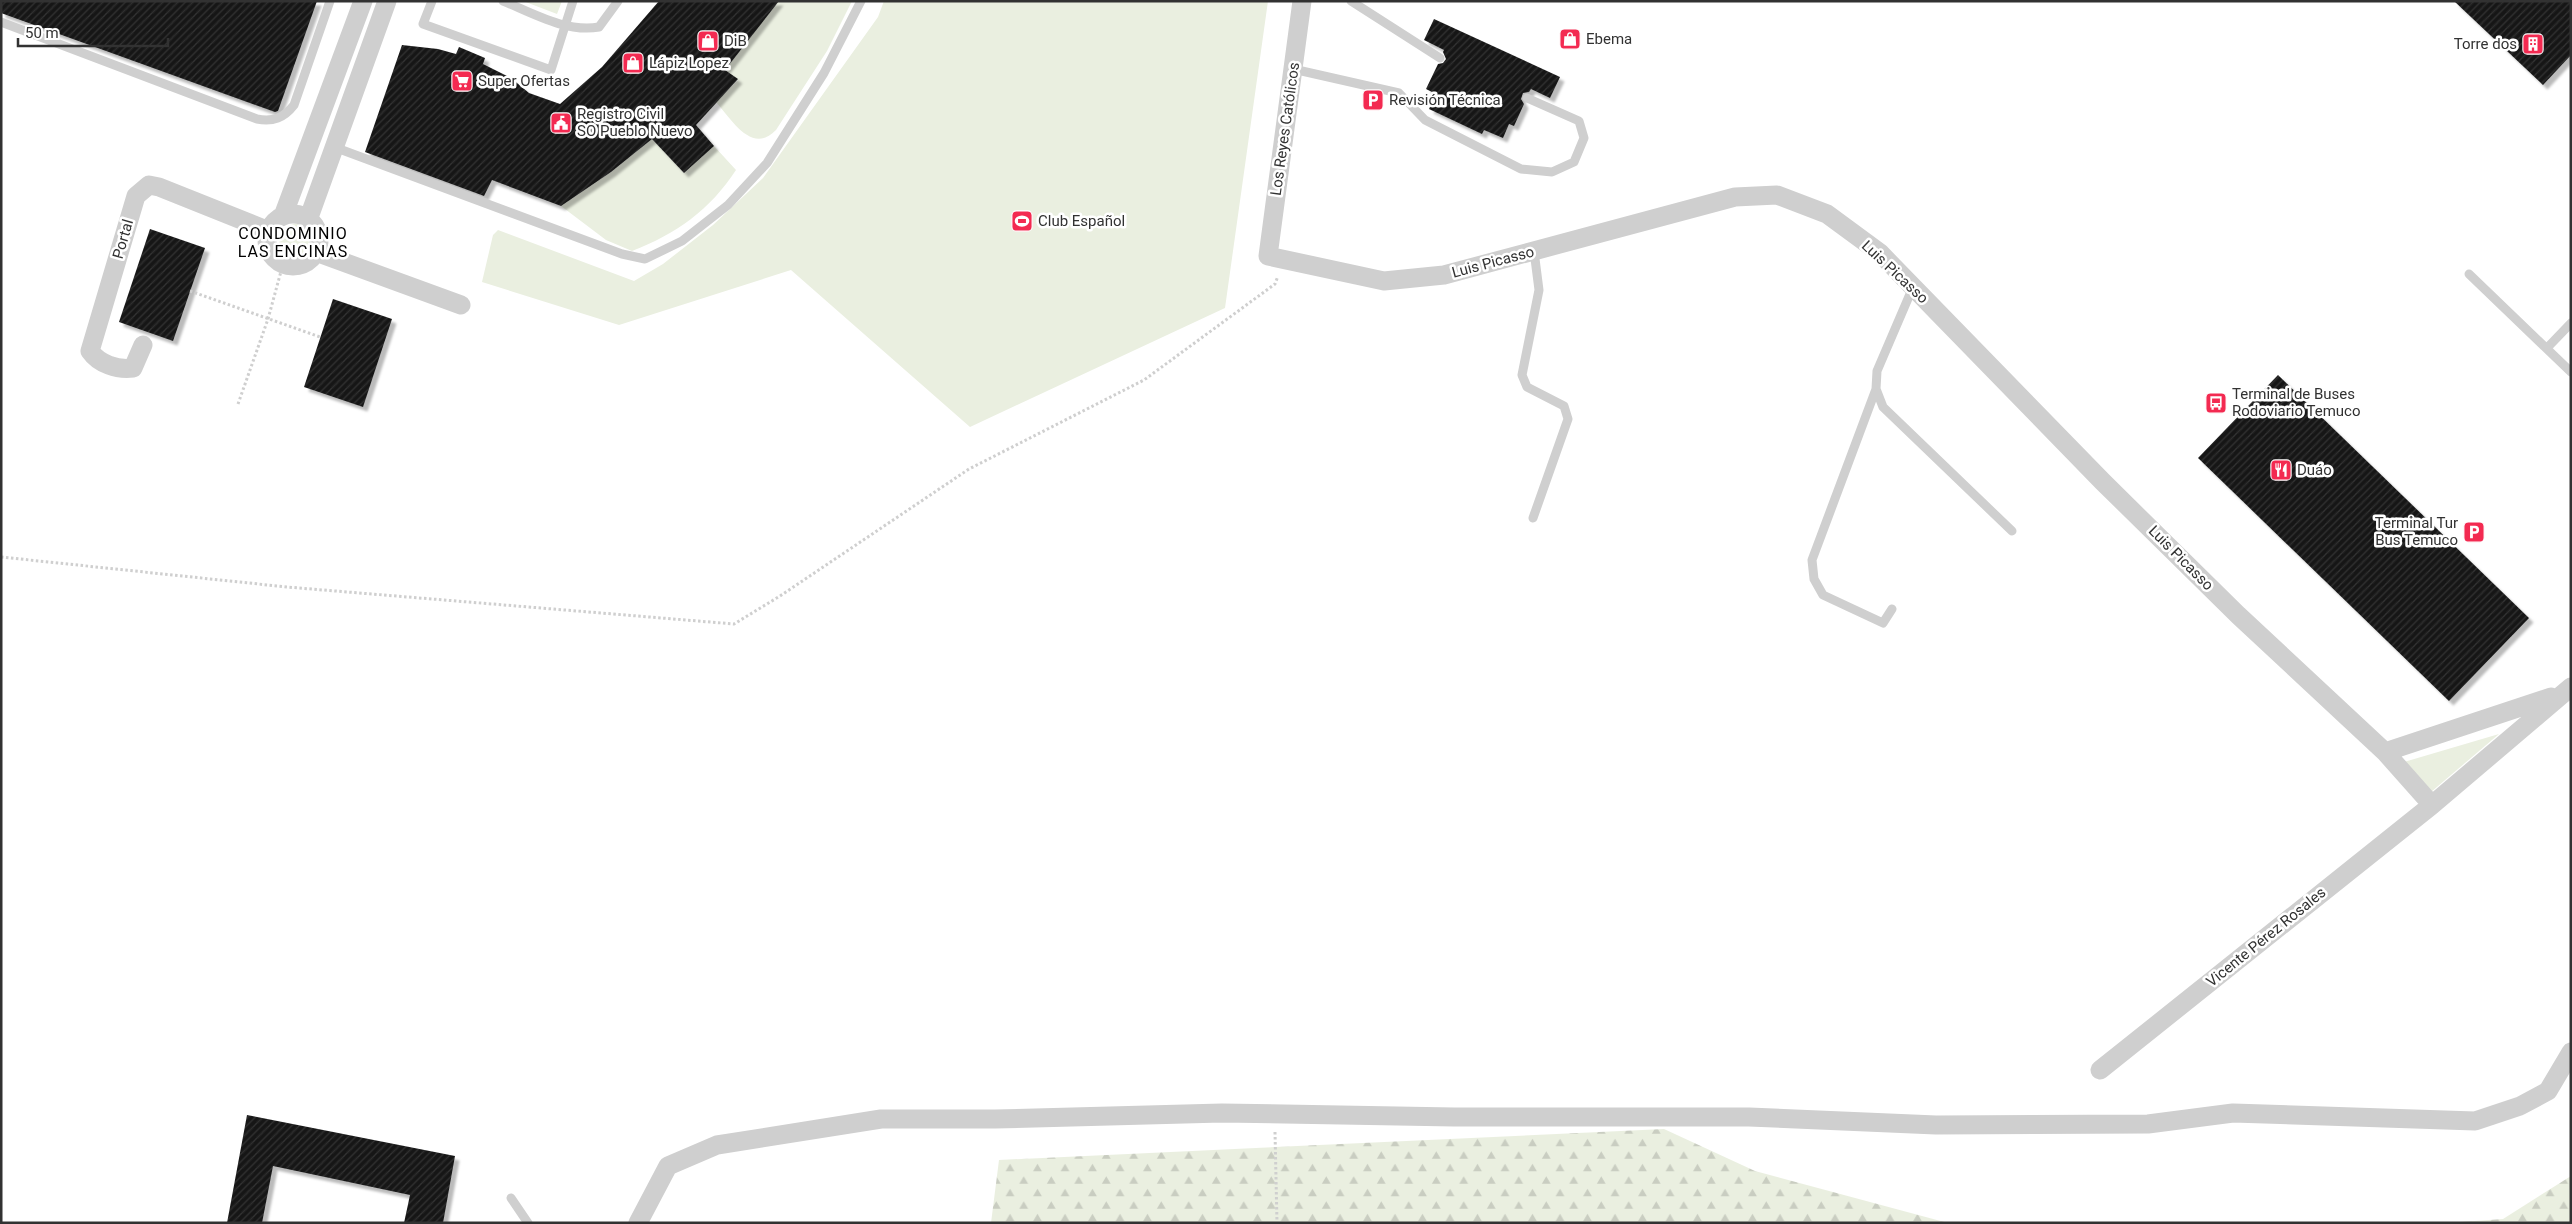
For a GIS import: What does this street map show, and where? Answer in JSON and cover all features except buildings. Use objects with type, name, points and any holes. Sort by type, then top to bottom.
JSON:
[{"type":"street","points":[[283,216],[363,1]]},
{"type":"street","points":[[308,220],[387,1]]},
{"type":"street","name":"Los Reyes Católicos","points":[[1268,256],[1302,1]]},
{"type":"street","name":"Portal","points":[[143,346],[133,368],[124,369],[97,360],[90,351],[136,196],[141,190],[149,184],[159,187],[269,231]]},
{"type":"street","name":"Luis Picasso","points":[[1268,256],[1384,282],[1444,275],[1735,197],[1777,195],[1827,214],[1880,253],[2103,482],[2238,615],[2385,752]]},
{"type":"street","points":[[294,214],[308,220],[317,232],[318,245],[316,252],[305,263],[290,266],[282,264],[270,254],[267,238],[274,222],[283,216],[294,214]]},
{"type":"street","points":[[316,252],[461,305]]},
{"type":"street","name":"Vicente Pérez Rosales","points":[[2385,752],[2565,690]]},
{"type":"street","name":"Vicente Pérez Rosales","points":[[2100,1070],[2432,804],[2565,690]]},
{"type":"street","points":[[2385,752],[2432,804]]},
{"type":"street","points":[[638,1223],[668,1166],[717,1145],[881,1119],[995,1120],[1222,1113],[1454,1117],[1749,1117],[1936,1125],[2148,1124],[2234,1113],[2475,1121],[2520,1106],[2548,1091],[2571,1052]]},
{"type":"lane","points":[[1,22],[257,119],[270,121],[283,116],[294,105],[330,1]]},
{"type":"lane","points":[[432,1],[423,24],[551,70],[564,25],[574,1]]},
{"type":"lane","points":[[503,1],[564,25],[584,30],[598,27],[618,1]]},
{"type":"lane","points":[[334,147],[622,254],[645,259],[682,241],[728,205],[767,163],[824,73],[862,1]]},
{"type":"lane","points":[[1351,1],[1440,58]]},
{"type":"lane","points":[[1293,68],[1398,93],[1425,120],[1521,169],[1552,172],[1574,162],[1584,138],[1578,121],[1527,98]]},
{"type":"lane","points":[[1533,518],[1568,419],[1564,406],[1528,387],[1522,375],[1539,290],[1534,251]]},
{"type":"lane","points":[[2469,274],[2571,372]]},
{"type":"lane","points":[[1892,610],[1883,623],[1824,595],[1814,579],[1812,560],[1876,389],[1877,371],[1912,287]]},
{"type":"lane","points":[[2546,348],[2571,322]]},
{"type":"lane","points":[[1876,389],[1883,407],[2012,531]]},
{"type":"lane","points":[[511,1198],[528,1223]]},
{"type":"path","points":[[238,404],[268,320],[282,264]]},
{"type":"path","points":[[1,557],[287,587],[734,624],[780,596],[969,469],[1144,380],[1275,284]]},
{"type":"path","points":[[190,291],[320,337]]},
{"type":"path","points":[[1274,1114],[1277,1223]]},
{"type":"green space","points":[[523,1],[562,1],[557,14]]},
{"type":"green space","points":[[778,1],[852,1],[827,51],[776,130],[767,137],[759,139],[743,132],[716,102],[738,80],[725,70]]},
{"type":"green space","name":"Club Español","points":[[884,1],[1268,1],[1225,308],[970,427],[791,270],[619,325],[482,282],[493,235],[498,230],[634,281],[663,264],[713,225],[763,178],[878,17]]},
{"type":"green space","points":[[652,139],[684,173],[714,146],[736,170],[715,197],[691,219],[663,237],[632,251],[606,240],[561,206],[611,172]]},
{"type":"green space","points":[[296,224],[303,225],[308,229],[312,234],[312,248],[308,253],[303,257],[296,258],[289,257],[284,253],[280,248],[279,241],[280,234],[284,229],[289,225]]},
{"type":"green space","points":[[2499,734],[2431,792],[2404,762]]},
{"type":"green space","points":[[1664,1129],[1755,1171],[1948,1223],[991,1223],[999,1160]]},
{"type":"green space","points":[[2571,1176],[2571,1223],[2447,1223],[2503,1219]]},
{"type":"place","name":"Ebema","points":[[1570,39]]},
{"type":"place","name":"DiB","points":[[708,41]]},
{"type":"place","name":"Torre dos","points":[[2533,44]]},
{"type":"place","name":"Lápiz Lopez","points":[[633,63]]},
{"type":"place","name":"Super Ofertas","points":[[462,81]]},
{"type":"place","name":"Revisión Técnica","points":[[1373,100]]},
{"type":"place","name":"Registro Civil SO Pueblo Nuevo","points":[[561,123]]},
{"type":"place","name":"Club Español","points":[[1022,221]]},
{"type":"place","name":"Terminal de Buses Rodoviario Temuco","points":[[2216,403]]},
{"type":"place","name":"Duáo","points":[[2281,470]]},
{"type":"place","name":"Terminal Tur Bus Temuco","points":[[2474,532]]},
{"type":"district","name":"CONDOMINIO LAS ENCINAS","points":[[293,242]]}]
